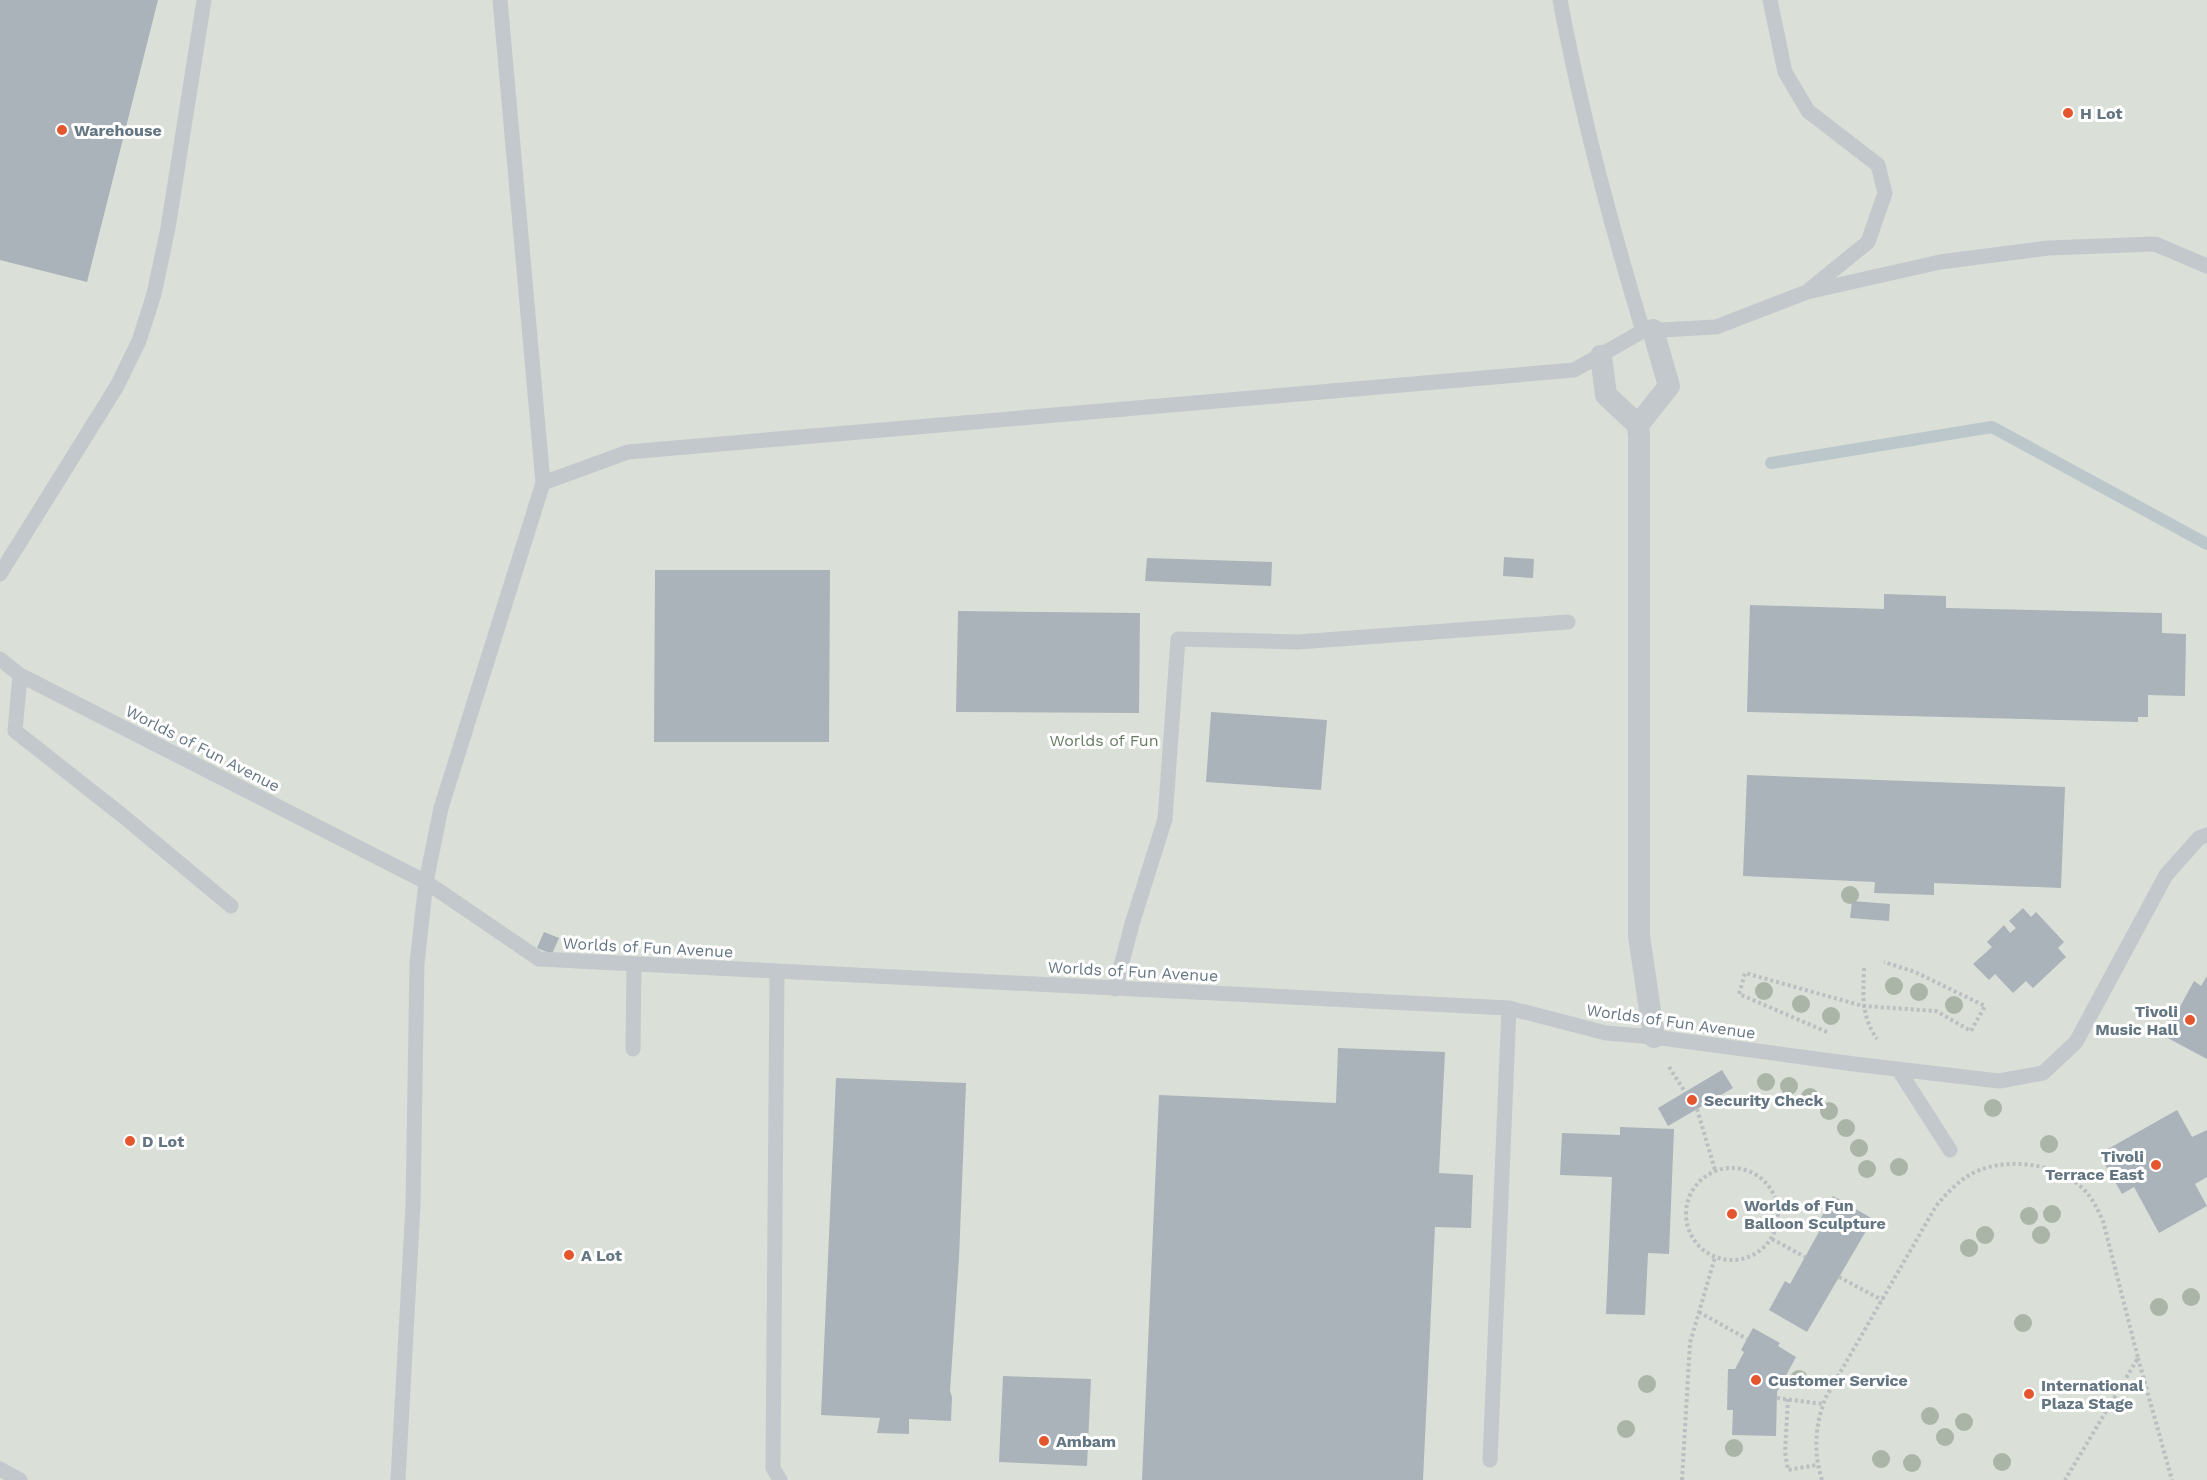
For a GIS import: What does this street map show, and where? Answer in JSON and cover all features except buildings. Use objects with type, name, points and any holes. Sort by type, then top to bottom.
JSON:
[{"type":"street","points":[[1648,331],[1669,386],[1638,425],[1639,936],[1654,1037]]},
{"type":"street","points":[[1601,356],[1606,395],[1638,425]]},
{"type":"lane","points":[[0,574],[117,386],[139,341],[154,294],[168,228],[204,0]]},
{"type":"lane","points":[[398,1480],[413,1205],[417,963],[426,882],[441,808],[543,483],[500,0]]},
{"type":"lane","points":[[1560,0],[1572,64],[1622,262],[1648,331]]},
{"type":"lane","points":[[1770,0],[1785,72],[1808,111],[1878,165],[1885,193],[1868,242],[1807,292]]},
{"type":"lane","points":[[543,483],[628,452],[1574,370],[1648,331],[1716,327],[1807,292],[1940,261],[2048,248],[2155,244],[2207,266]]},
{"type":"lane","points":[[1115,988],[1132,924],[1165,819],[1178,639],[1298,642],[1568,622]]},
{"type":"lane","name":"Worlds of Fun Avenue","points":[[0,659],[20,675],[426,882],[539,959],[1509,1008],[1606,1033],[1654,1037],[1999,1082],[2043,1073],[2076,1042],[2166,875],[2199,838],[2207,834]]},
{"type":"lane","points":[[20,675],[15,731],[123,816],[231,906]]},
{"type":"lane","points":[[633,1049],[634,965]]},
{"type":"lane","points":[[777,972],[773,1468],[780,1480]]},
{"type":"lane","points":[[1490,1460],[1509,1008]]},
{"type":"lane","points":[[1898,1070],[1950,1150]]},
{"type":"lane","points":[[0,1469],[20,1480]]},
{"type":"path","points":[[1854,1064],[1840,1042],[1825,1029],[1739,994],[1745,973],[1863,1006],[1936,1011],[1971,1031],[1985,1006],[1915,972],[1884,962]]},
{"type":"path","points":[[1864,968],[1863,1006],[1869,1028],[1882,1046]]},
{"type":"path","points":[[1696,1109],[1715,1170]]},
{"type":"path","points":[[1822,1480],[1817,1465],[1816,1428],[1823,1404],[1936,1206],[1967,1176],[1984,1168],[2016,1164],[2034,1166],[2070,1178],[2082,1187],[2097,1208],[2103,1221],[2172,1480]]},
{"type":"path","points":[[1739,1167],[1760,1176],[1774,1194],[1779,1217],[1772,1239],[1753,1257],[1726,1262],[1702,1251],[1687,1230],[1686,1204],[1696,1183],[1715,1170],[1739,1167]]},
{"type":"path","points":[[1772,1239],[1805,1257]]},
{"type":"path","points":[[1682,1480],[1690,1343],[1715,1257]]},
{"type":"path","points":[[1839,1277],[1882,1300]]},
{"type":"path","points":[[1699,1312],[1747,1339]]},
{"type":"path","points":[[2065,1480],[2138,1358]]},
{"type":"path","points":[[1777,1398],[1823,1404]]},
{"type":"path","points":[[1788,1399],[1785,1452],[1788,1470],[1817,1465]]},
{"type":"green space","name":"Worlds of Fun","points":[[128,0],[2207,0],[2207,1480],[0,1480],[0,256]]},
{"type":"waterway","points":[[1771,463],[1992,427],[2207,544]]},
{"type":"place","name":"H Lot","points":[[2068,113]]},
{"type":"place","name":"Warehouse","points":[[62,130]]},
{"type":"place","name":"Tivoli Music Hall","points":[[2190,1020]]},
{"type":"place","name":"Security Check","points":[[1692,1100]]},
{"type":"place","name":"D Lot","points":[[130,1141]]},
{"type":"place","name":"Tivoli Terrace East","points":[[2156,1165]]},
{"type":"place","name":"Worlds of Fun Balloon Sculpture","points":[[1732,1214]]},
{"type":"place","name":"A Lot","points":[[569,1255]]},
{"type":"place","name":"Customer Service","points":[[1756,1380]]},
{"type":"place","name":"International Plaza Stage","points":[[2029,1394]]},
{"type":"place","name":"Ambam","points":[[1044,1441]]}]
